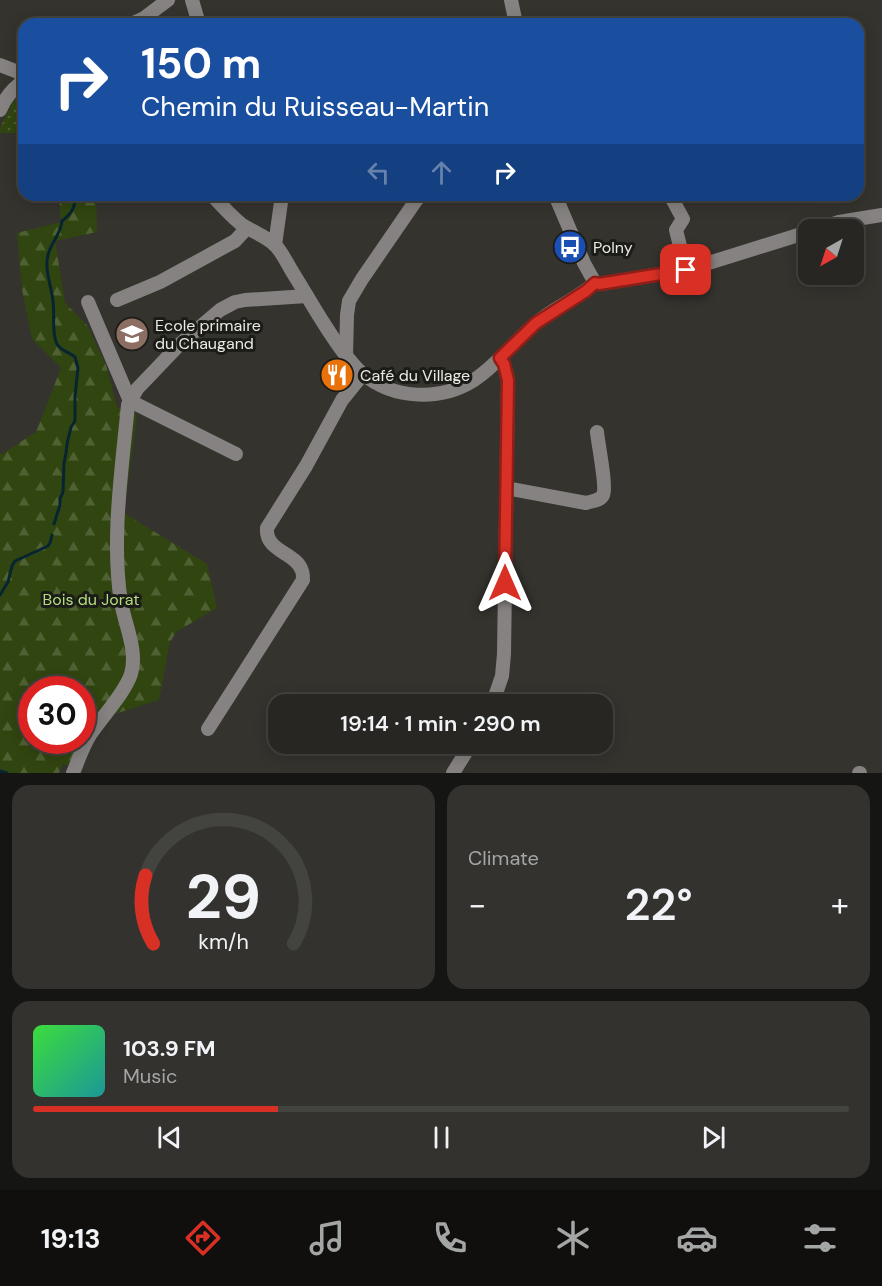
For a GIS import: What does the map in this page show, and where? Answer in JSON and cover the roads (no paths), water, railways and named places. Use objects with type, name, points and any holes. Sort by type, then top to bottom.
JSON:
[{"type":"street","points":[[144,18],[168,0]]},
{"type":"street","points":[[192,0],[197,18]]},
{"type":"street","points":[[511,0],[515,18]]},
{"type":"street","points":[[0,65],[18,72]]},
{"type":"street","points":[[0,110],[8,95],[18,84]]},
{"type":"street","points":[[217,201],[247,228],[275,245],[346,356],[363,374],[381,386],[401,393],[420,396],[462,387],[476,379],[536,323],[595,283]]},
{"type":"street","points":[[275,245],[281,201]]},
{"type":"street","points":[[346,356],[349,301],[416,201]]},
{"type":"street","points":[[558,201],[592,280],[599,284],[686,270],[798,234]]},
{"type":"street","points":[[673,201],[682,219],[676,230],[686,270]]},
{"type":"street","points":[[857,219],[882,215]]},
{"type":"street","points":[[117,300],[160,282],[235,241],[247,228]]},
{"type":"street","points":[[74,772],[88,737],[127,684],[133,662],[132,645],[123,616],[119,588],[117,537],[128,405],[137,389],[180,344],[220,310],[235,302],[245,300],[307,296]]},
{"type":"street","points":[[88,302],[130,401],[236,454]]},
{"type":"street","points":[[496,694],[502,676],[504,654],[508,380],[500,358]]},
{"type":"street","points":[[208,729],[303,580],[303,571],[298,564],[270,543],[266,535],[267,528],[306,466],[342,400],[363,374]]},
{"type":"street","points":[[506,488],[586,503],[597,500],[603,495],[604,486],[597,432]]},
{"type":"street","points":[[453,772],[465,754]]},
{"type":"waterway","points":[[54,524],[63,492],[67,444],[71,427],[75,421],[78,368],[75,357],[61,348],[55,339],[47,261],[49,250],[60,230],[62,221],[74,207],[75,201]]},
{"type":"waterway","points":[[0,595],[8,582],[15,561],[48,546],[52,535]]},
{"type":"waterway","points":[[0,771],[7,773]]},
{"type":"place","name":"Polny","points":[[570,247]]},
{"type":"place","name":"Ecole primaire du Chaugand","points":[[132,334]]},
{"type":"place","name":"Café du Village","points":[[337,375]]},
{"type":"park label","name":"Bois du Jorat","points":[[91,599]]}]
